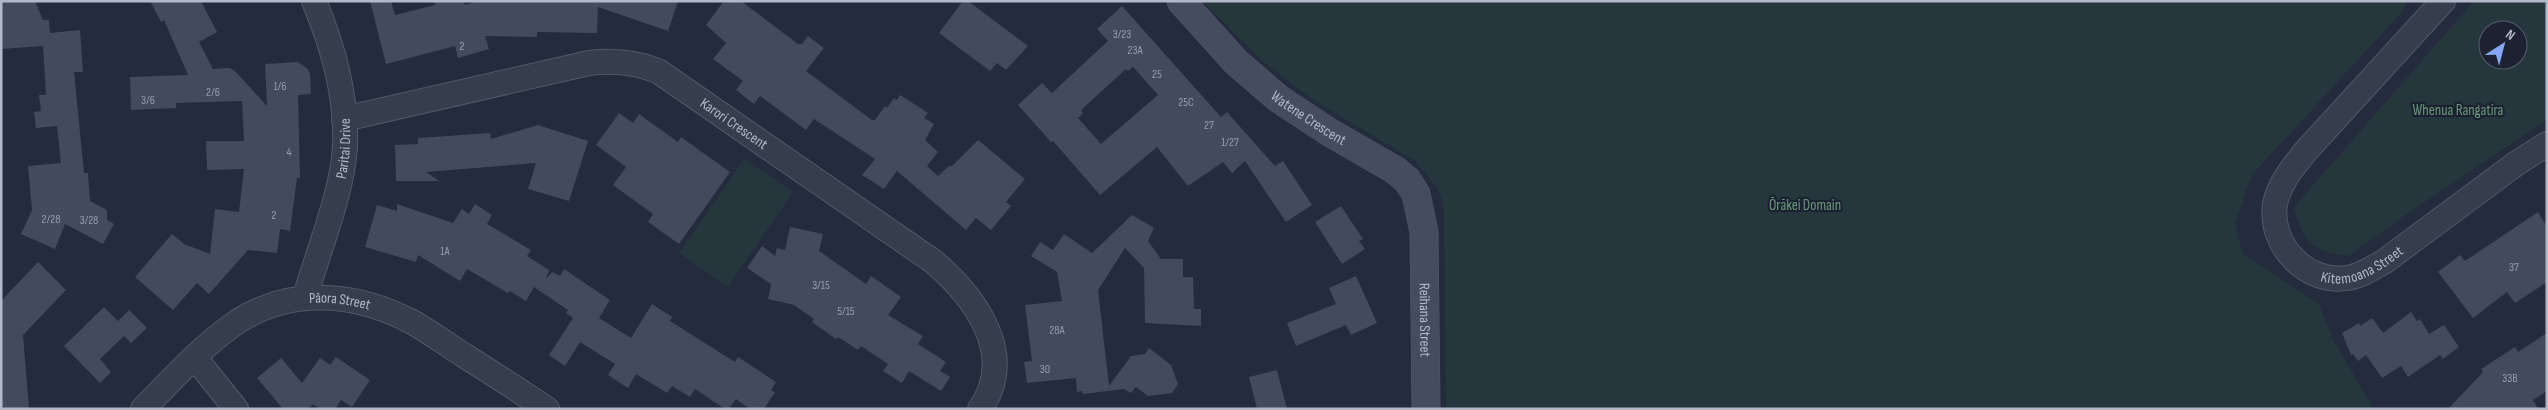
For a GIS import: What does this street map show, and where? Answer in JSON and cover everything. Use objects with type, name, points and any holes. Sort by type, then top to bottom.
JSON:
[{"type":"street","name":"Paritai Drive","points":[[305,297],[340,180],[345,147],[344,119],[338,72],[314,1]]},
{"type":"street","name":"Watene Crescent","points":[[1181,1],[1236,62],[1279,99],[1407,180],[1416,194],[1424,232]]},
{"type":"street","name":"Kitemoana Street","points":[[2443,1],[2305,152],[2286,178],[2278,194],[2275,215],[2278,235],[2288,253],[2300,266],[2320,275],[2338,278],[2362,274],[2385,261],[2517,163],[2547,144]]},
{"type":"street","name":"Karori Crescent","points":[[344,119],[589,62],[623,61],[641,64],[658,71],[934,262],[952,278],[978,309],[993,346],[994,378],[990,393],[980,409]]},
{"type":"street","name":"Reihana Street","points":[[1424,232],[1426,409]]},
{"type":"street","name":"Pāora Street","points":[[142,409],[195,358],[235,324],[266,308],[305,297],[336,298],[374,306],[413,323],[547,409]]},
{"type":"street","points":[[195,358],[236,409]]},
{"type":"green space","name":"Ōrākei Domain","points":[[1202,1],[2408,1],[2401,13],[2251,176],[2235,225],[2243,254],[2319,304],[2332,338],[2374,409],[1446,409],[1444,214],[1441,196],[1435,185],[1415,161],[1310,98],[1265,63]]},
{"type":"green space","name":"Whenua Rangatira","points":[[2474,1],[2547,1],[2547,120],[2404,216],[2349,256],[2326,251],[2311,244],[2301,230],[2294,207]]},
{"type":"green space","points":[[744,159],[793,192],[728,287],[679,253]]},
{"type":"building","points":[[1,1],[35,1],[43,20],[49,20],[50,33],[80,30],[83,72],[74,72],[84,173],[88,173],[90,201],[107,210],[107,220],[114,224],[103,244],[65,224],[55,249],[21,234],[32,210],[28,166],[61,163],[57,126],[36,128],[34,112],[41,111],[39,95],[46,95],[43,46],[1,49]]},
{"type":"building","points":[[150,1],[201,1],[217,32],[199,42],[213,69],[229,68],[235,71],[267,106],[265,64],[298,62],[308,69],[310,75],[311,94],[298,95],[300,178],[297,178],[290,231],[280,229],[277,253],[248,250],[209,294],[197,283],[173,310],[135,277],[172,234],[184,244],[210,254],[215,209],[239,212],[244,169],[207,170],[206,141],[244,141],[242,101],[176,103],[176,108],[131,110],[130,77],[188,75],[164,20],[161,22]]},
{"type":"building","points":[[370,1],[391,1],[395,15],[435,5],[434,1],[464,1],[465,5],[478,1],[678,1],[668,31],[598,7],[597,33],[537,32],[537,37],[485,36],[489,49],[458,58],[455,46],[386,64]]},
{"type":"building","points":[[724,1],[741,1],[798,44],[802,44],[808,36],[824,48],[806,71],[872,120],[875,120],[885,106],[887,108],[894,98],[897,100],[900,95],[928,113],[924,118],[934,124],[925,140],[938,152],[927,166],[938,176],[949,166],[952,166],[978,140],[1025,179],[1006,202],[1011,206],[991,230],[976,218],[966,230],[897,171],[884,189],[862,175],[875,159],[814,119],[806,130],[760,96],[754,104],[736,90],[743,81],[713,59],[726,43],[706,25]]},
{"type":"building","points":[[963,1],[968,1],[1028,46],[1006,70],[997,63],[990,71],[939,33]]},
{"type":"building","points":[[1122,6],[1221,117],[1227,112],[1275,166],[1283,161],[1312,205],[1286,222],[1245,161],[1232,173],[1223,162],[1188,186],[1157,147],[1100,195],[1053,141],[1051,142],[1018,105],[1042,83],[1052,93],[1108,41],[1097,29]],"holes":[[[1133,67],[1158,95],[1101,144],[1078,118],[1083,113],[1081,110],[1126,69],[1128,71]]]},
{"type":"building","points":[[619,113],[633,123],[639,114],[678,142],[681,137],[730,172],[679,244],[648,222],[653,214],[613,185],[626,167],[596,145]]},
{"type":"building","points":[[538,125],[588,141],[569,201],[528,189],[536,163],[426,172],[439,181],[396,181],[395,145],[418,144],[418,138],[490,133],[491,139]]},
{"type":"building","points":[[397,204],[453,223],[462,209],[469,214],[475,204],[492,215],[487,224],[531,250],[527,256],[549,270],[546,279],[552,272],[560,276],[564,269],[610,300],[599,318],[631,338],[652,304],[672,317],[670,321],[735,362],[738,357],[776,382],[771,390],[775,392],[764,409],[750,409],[736,399],[729,409],[725,409],[695,389],[690,397],[672,386],[667,393],[636,374],[628,388],[608,375],[615,364],[580,342],[565,366],[549,355],[573,318],[566,313],[568,310],[534,287],[526,301],[510,291],[508,293],[467,269],[460,281],[418,255],[416,262],[365,247],[377,205],[397,211]]},
{"type":"building","points":[[1341,206],[1363,239],[1359,241],[1365,249],[1342,264],[1315,222]]},
{"type":"building","points":[[2538,212],[2547,227],[2547,282],[2515,303],[2507,292],[2473,318],[2438,272],[2460,255],[2465,261]]},
{"type":"building","points":[[1132,215],[1154,228],[1148,241],[1161,259],[1183,259],[1183,277],[1193,277],[1194,309],[1201,309],[1201,326],[1145,323],[1144,268],[1125,248],[1098,290],[1109,386],[1131,356],[1145,354],[1149,348],[1171,365],[1178,384],[1172,393],[1148,396],[1136,387],[1131,393],[1124,389],[1083,394],[1082,391],[1077,392],[1076,378],[1027,383],[1024,362],[1032,361],[1025,305],[1062,301],[1057,272],[1031,256],[1040,242],[1053,250],[1064,234],[1092,253]]},
{"type":"building","points":[[790,227],[823,234],[819,251],[866,284],[871,276],[901,297],[888,315],[923,336],[918,344],[946,362],[940,371],[950,377],[941,391],[909,371],[902,383],[883,371],[888,364],[861,346],[858,350],[838,337],[836,339],[812,322],[814,319],[794,305],[768,299],[771,284],[747,268],[762,246],[775,256],[777,248],[785,250]]},
{"type":"building","points":[[38,262],[66,290],[23,335],[29,409],[1,409],[1,301]]},
{"type":"building","points":[[1356,276],[1377,323],[1351,335],[1346,325],[1296,346],[1287,323],[1336,304],[1329,288]]},
{"type":"building","points":[[104,307],[118,321],[129,310],[147,328],[131,343],[124,336],[100,359],[111,372],[100,383],[64,346]]},
{"type":"building","points":[[2411,312],[2417,321],[2420,319],[2429,334],[2444,325],[2459,347],[2443,359],[2440,355],[2408,377],[2401,366],[2382,378],[2366,355],[2358,361],[2353,354],[2351,355],[2342,333],[2359,323],[2360,326],[2372,318],[2383,333]]},
{"type":"building","points":[[2547,333],[2547,391],[2533,400],[2538,409],[2448,409],[2483,372],[2481,369],[2515,347],[2518,352]]},
{"type":"building","points":[[336,357],[370,380],[352,407],[341,400],[335,409],[320,409],[313,404],[308,409],[283,409],[257,378],[281,358],[302,383],[320,358],[330,365]]},
{"type":"building","points":[[1277,370],[1287,409],[1257,409],[1249,377]]}]
